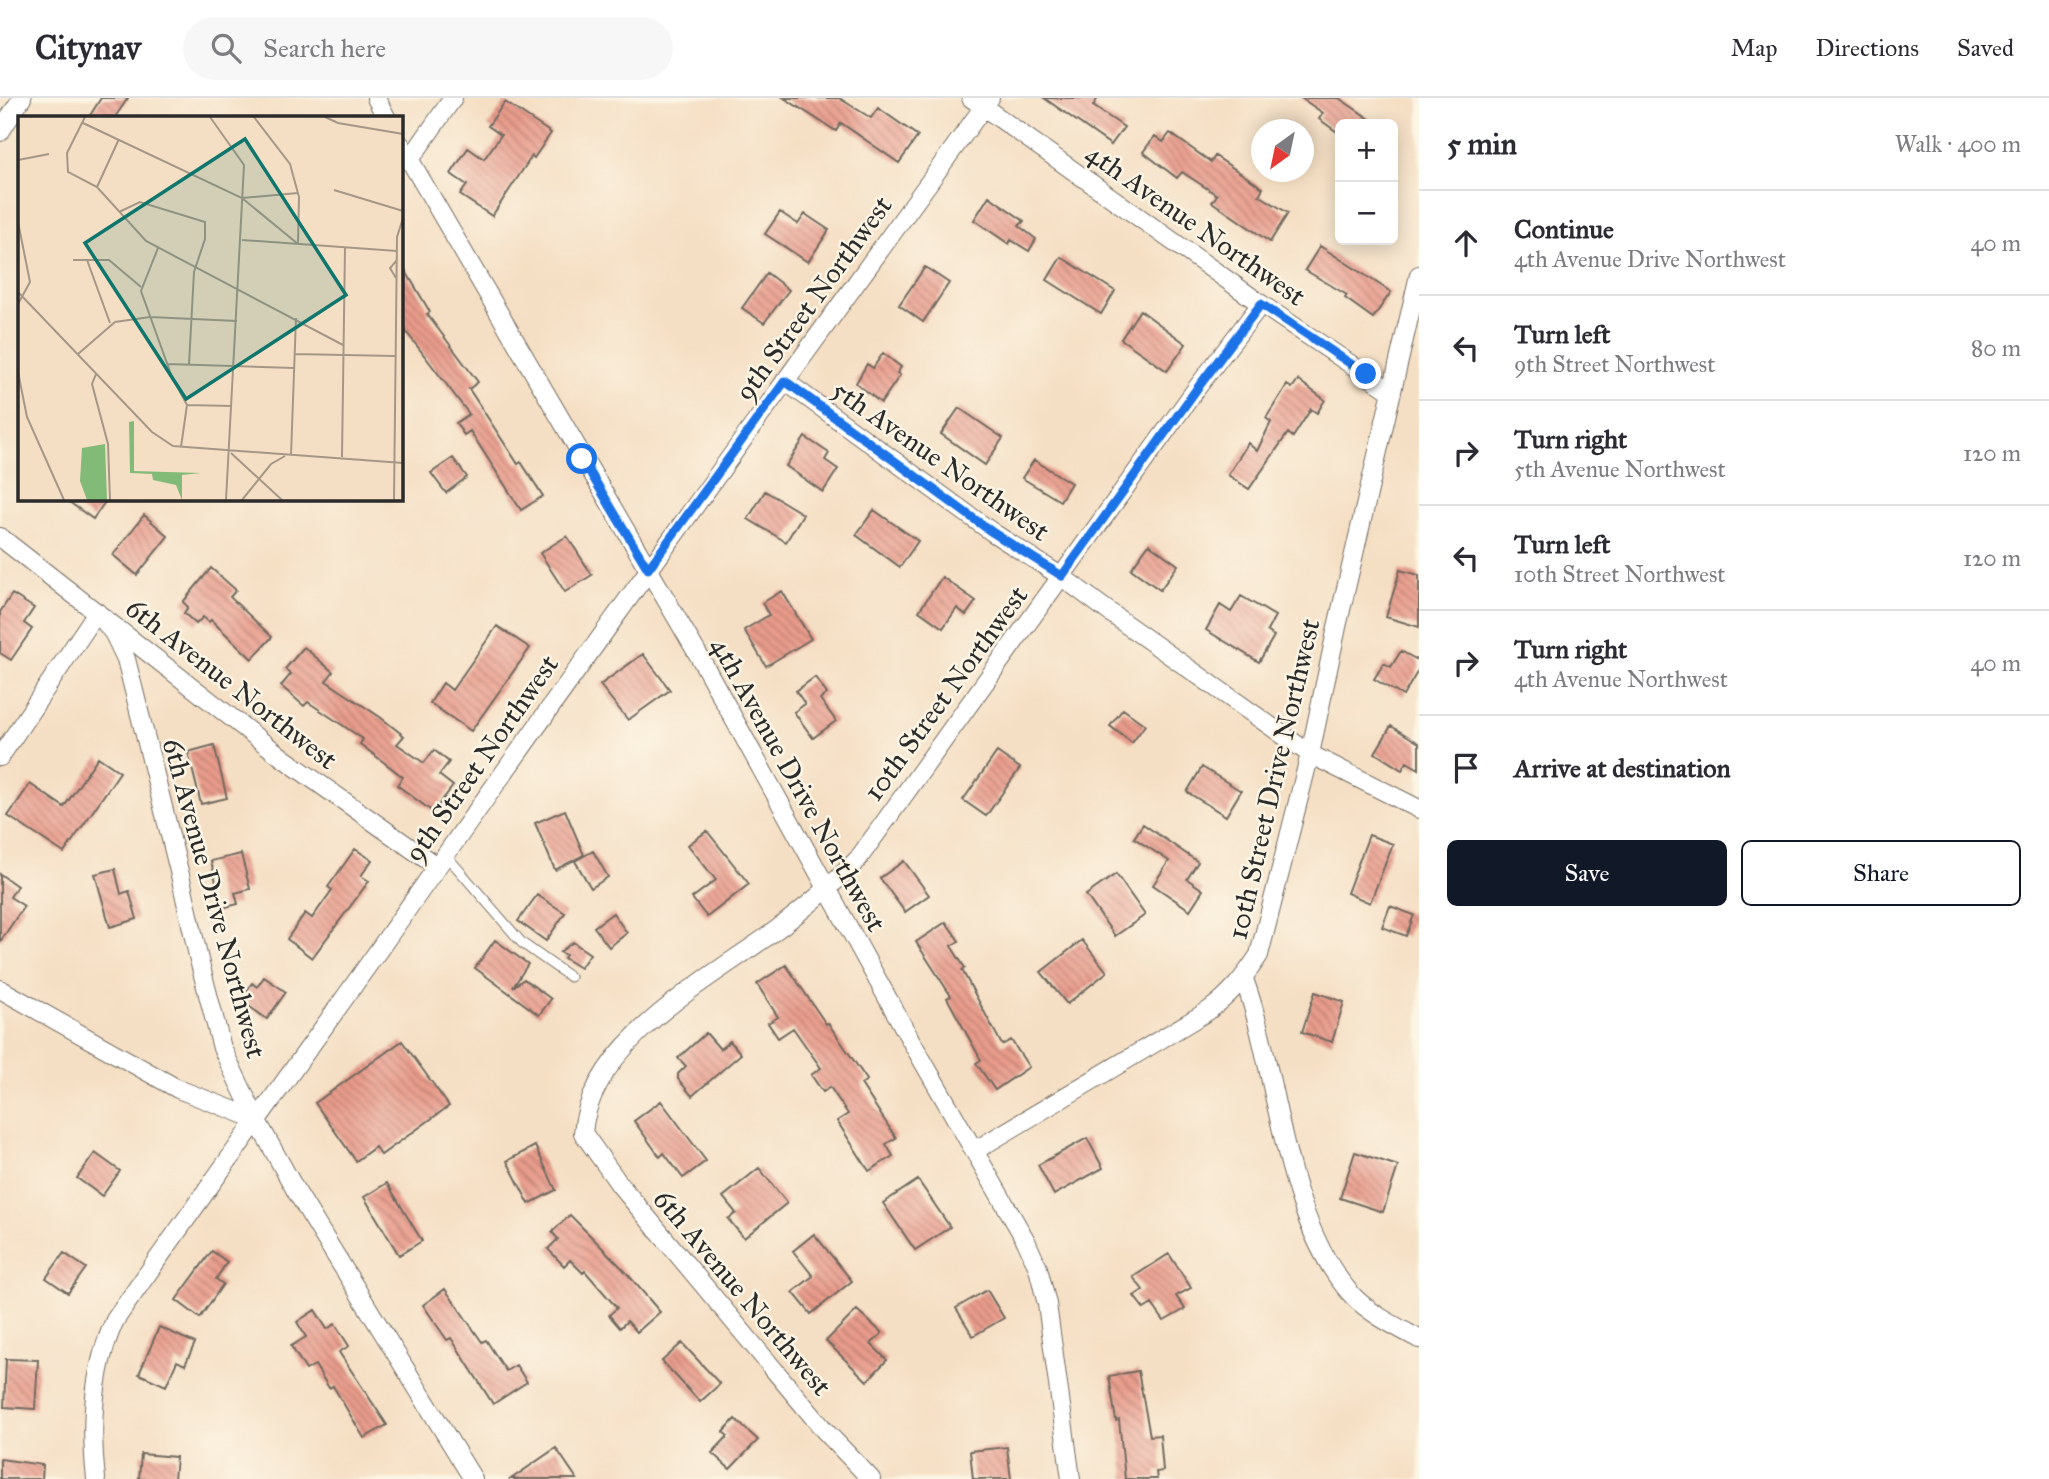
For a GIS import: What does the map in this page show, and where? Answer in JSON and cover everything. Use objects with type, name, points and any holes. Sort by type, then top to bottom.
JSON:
[{"type":"street","points":[[0,132],[22,98]]},
{"type":"street","points":[[376,98],[385,116]]},
{"type":"street","points":[[405,153],[453,98]]},
{"type":"street","name":"4th Avenue Northwest","points":[[982,101],[1261,304],[1392,392]]},
{"type":"street","name":"9th Street Northwest","points":[[96,1479],[96,1375],[104,1343],[115,1320],[982,101]]},
{"type":"street","name":"4th Avenue Drive Northwest","points":[[405,153],[703,663],[1026,1241],[1038,1268],[1047,1304],[1071,1479]]},
{"type":"street","name":"10th Street Drive Northwest","points":[[974,1151],[1208,1011],[1244,979],[1259,955],[1310,754],[1419,275]]},
{"type":"street","name":"10th Street Northwest","points":[[583,1133],[587,1108],[594,1090],[621,1051],[650,1019],[828,890],[858,859],[1261,304]]},
{"type":"street","name":"5th Avenue Northwest","points":[[785,381],[992,532],[1062,576],[1310,754],[1419,809]]},
{"type":"street","name":"6th Avenue Northwest","points":[[0,537],[283,758],[440,860]]},
{"type":"street","points":[[0,757],[97,612]]},
{"type":"street","name":"6th Avenue Drive Northwest","points":[[97,612],[114,635],[126,659],[222,1048],[256,1119],[296,1191],[473,1479]]},
{"type":"street","points":[[1244,979],[1256,1012],[1306,1216],[1318,1246],[1353,1296],[1419,1339]]},
{"type":"street","points":[[0,989],[178,1089],[256,1119]]},
{"type":"street","name":"6th Avenue Northwest","points":[[583,1133],[620,1185],[825,1432],[871,1479]]},
{"type":"lane","points":[[440,860],[522,943],[570,977]]},
{"type":"building","points":[[101,98],[128,98],[116,116],[90,116]]},
{"type":"building","points":[[784,98],[839,98],[871,118],[878,108],[918,136],[899,163],[841,123],[836,131]]},
{"type":"building","points":[[1044,98],[1098,98],[1093,106],[1124,127],[1111,145]]},
{"type":"building","points":[[1301,98],[1339,98],[1370,119],[1335,119],[1335,130],[1319,119],[1323,113]]},
{"type":"building","points":[[505,102],[551,133],[534,158],[532,156],[492,216],[460,195],[467,185],[451,174],[468,148],[484,159],[501,135],[488,126]]},
{"type":"building","points":[[1170,133],[1211,162],[1215,156],[1263,188],[1259,195],[1288,213],[1270,242],[1212,202],[1217,195],[1182,172],[1177,178],[1143,152],[1155,136],[1163,142]]},
{"type":"building","points":[[989,196],[1024,221],[1019,226],[1036,239],[1029,251],[1011,240],[1009,244],[974,220]]},
{"type":"building","points":[[780,212],[798,224],[805,214],[829,230],[808,262],[765,234]]},
{"type":"building","points":[[1320,246],[1391,292],[1373,318],[1345,298],[1347,295],[1305,270]]},
{"type":"building","points":[[1061,257],[1115,291],[1101,314],[1047,280]]},
{"type":"building","points":[[402,265],[430,312],[427,314],[478,382],[469,389],[518,464],[521,462],[543,496],[521,510],[470,431],[464,435],[456,423],[469,414],[402,326]]},
{"type":"building","points":[[925,267],[949,283],[923,322],[899,305]]},
{"type":"building","points":[[767,273],[789,290],[764,323],[742,308]]},
{"type":"building","points":[[1140,310],[1186,344],[1167,371],[1121,339]]},
{"type":"building","points":[[883,353],[901,367],[897,373],[900,375],[881,403],[856,383],[867,364],[873,368]]},
{"type":"building","points":[[1298,380],[1325,400],[1317,413],[1311,409],[1293,437],[1288,433],[1249,489],[1228,475],[1248,443],[1257,451],[1271,422],[1266,418],[1287,385],[1292,388]]},
{"type":"building","points":[[959,408],[1003,438],[985,465],[941,434]]},
{"type":"building","points":[[805,437],[829,453],[825,460],[838,469],[823,492],[786,466]]},
{"type":"building","points":[[453,458],[467,477],[446,493],[431,473]]},
{"type":"building","points":[[1034,460],[1071,483],[1060,501],[1022,478]]},
{"type":"building","points":[[765,491],[803,514],[786,542],[748,519]]},
{"type":"building","points":[[66,500],[106,500],[93,519]]},
{"type":"building","points":[[874,510],[918,541],[900,567],[856,535]]},
{"type":"building","points":[[144,515],[168,536],[137,575],[113,555]]},
{"type":"building","points":[[567,536],[592,575],[565,592],[540,553]]},
{"type":"building","points":[[1149,544],[1178,565],[1160,590],[1131,569]]},
{"type":"building","points":[[211,568],[236,590],[230,597],[272,637],[252,659],[211,620],[209,622],[203,617],[196,624],[184,613],[188,607],[183,602]]},
{"type":"building","points":[[1400,570],[1419,575],[1419,627],[1386,617]]},
{"type":"building","points":[[942,577],[976,601],[966,615],[957,608],[943,628],[919,611]]},
{"type":"building","points":[[782,591],[811,639],[766,666],[744,630],[769,615],[762,603]]},
{"type":"building","points":[[12,594],[34,608],[24,623],[32,629],[11,660],[0,653],[0,612]]},
{"type":"building","points":[[1241,596],[1275,616],[1267,631],[1274,636],[1259,662],[1206,630],[1220,605],[1231,612]]},
{"type":"building","points":[[497,626],[530,648],[471,731],[430,703],[443,683],[452,690]]},
{"type":"building","points":[[304,647],[333,672],[326,681],[404,736],[397,744],[424,763],[434,750],[449,762],[439,775],[453,786],[433,812],[397,785],[403,777],[360,744],[363,739],[308,702],[304,706],[281,686],[291,674],[285,669]]},
{"type":"building","points":[[1401,651],[1419,661],[1419,669],[1403,696],[1374,679],[1384,663],[1391,667]]},
{"type":"building","points":[[643,654],[670,690],[628,720],[600,685]]},
{"type":"building","points":[[815,677],[827,694],[820,699],[836,721],[813,738],[794,712],[805,704],[796,691]]},
{"type":"building","points":[[1123,709],[1145,725],[1132,743],[1110,726]]},
{"type":"building","points":[[1391,726],[1419,743],[1419,769],[1407,762],[1402,770],[1375,753]]},
{"type":"building","points":[[214,745],[227,798],[201,804],[188,752]]},
{"type":"building","points":[[997,752],[1020,768],[986,816],[963,800]]},
{"type":"building","points":[[98,757],[120,772],[64,853],[8,816],[30,784],[64,807]]},
{"type":"building","points":[[1202,767],[1241,791],[1226,816],[1187,792]]},
{"type":"building","points":[[565,810],[584,855],[555,870],[535,823]]},
{"type":"building","points":[[1143,824],[1198,862],[1187,879],[1203,890],[1190,910],[1153,885],[1169,861],[1134,838]]},
{"type":"building","points":[[707,831],[749,884],[707,917],[692,898],[716,880],[688,845]]},
{"type":"building","points":[[1369,835],[1393,844],[1370,903],[1347,893]]},
{"type":"building","points":[[355,849],[372,860],[361,876],[369,881],[312,958],[287,939],[305,913],[312,918],[332,890],[328,887]]},
{"type":"building","points":[[593,851],[608,877],[591,888],[575,861]]},
{"type":"building","points":[[241,854],[250,889],[235,893],[238,904],[222,908],[211,861]]},
{"type":"building","points":[[904,861],[929,895],[905,912],[880,878]]},
{"type":"building","points":[[115,869],[121,894],[129,891],[137,919],[110,927],[95,874]]},
{"type":"building","points":[[0,874],[17,886],[10,897],[24,906],[0,942]]},
{"type":"building","points":[[1116,874],[1145,915],[1115,936],[1086,895]]},
{"type":"building","points":[[537,895],[565,913],[546,941],[518,921]]},
{"type":"building","points":[[1390,906],[1414,915],[1406,936],[1382,927]]},
{"type":"building","points":[[613,913],[627,933],[609,947],[594,927]]},
{"type":"building","points":[[946,922],[959,941],[951,946],[965,968],[962,970],[1002,1045],[1011,1040],[1029,1067],[995,1090],[976,1063],[981,1060],[947,998],[951,996],[916,942]]},
{"type":"building","points":[[495,940],[528,964],[513,987],[524,979],[551,999],[539,1015],[475,968]]},
{"type":"building","points":[[1082,940],[1107,972],[1067,1004],[1041,972]]},
{"type":"building","points":[[573,942],[590,954],[580,968],[564,958],[566,955],[560,952]]},
{"type":"building","points":[[786,965],[867,1080],[861,1084],[896,1138],[886,1144],[893,1156],[869,1171],[837,1121],[848,1114],[830,1087],[823,1092],[811,1075],[821,1068],[793,1028],[778,1038],[768,1023],[778,1017],[757,984]]},
{"type":"building","points":[[264,977],[286,992],[267,1019],[240,1000],[252,983],[257,987]]},
{"type":"building","points":[[1315,992],[1344,1002],[1332,1042],[1302,1032]]},
{"type":"building","points":[[706,1033],[720,1049],[730,1041],[741,1054],[692,1096],[678,1079],[678,1074],[686,1066],[678,1058]]},
{"type":"building","points":[[402,1041],[449,1106],[381,1155],[375,1147],[356,1161],[315,1103]]},
{"type":"building","points":[[661,1101],[706,1161],[683,1178],[664,1153],[660,1157],[634,1121]]},
{"type":"building","points":[[1087,1138],[1103,1168],[1054,1195],[1038,1165]]},
{"type":"building","points":[[535,1146],[556,1190],[529,1204],[507,1161]]},
{"type":"building","points":[[1355,1152],[1398,1166],[1383,1212],[1340,1198]]},
{"type":"building","points":[[95,1153],[120,1171],[102,1196],[77,1178]]},
{"type":"building","points":[[759,1168],[787,1203],[744,1238],[728,1219],[736,1213],[723,1197]]},
{"type":"building","points":[[918,1180],[950,1227],[915,1250],[883,1203]]},
{"type":"building","points":[[387,1183],[422,1241],[399,1255],[364,1197]]},
{"type":"building","points":[[570,1215],[624,1270],[660,1312],[637,1332],[627,1321],[620,1328],[609,1315],[617,1308],[585,1271],[583,1273],[570,1260],[564,1266],[548,1249],[558,1239],[552,1232]]},
{"type":"building","points":[[814,1234],[852,1281],[811,1314],[793,1292],[813,1276],[793,1251]]},
{"type":"building","points":[[212,1251],[227,1262],[216,1279],[223,1284],[200,1318],[176,1300]]},
{"type":"building","points":[[64,1253],[86,1268],[68,1293],[46,1278]]},
{"type":"building","points":[[1169,1254],[1191,1288],[1176,1296],[1185,1309],[1164,1321],[1152,1304],[1144,1309],[1134,1296],[1143,1290],[1133,1277]]},
{"type":"building","points":[[445,1289],[482,1342],[486,1340],[506,1371],[516,1365],[527,1382],[493,1404],[451,1338],[447,1340],[423,1305]]},
{"type":"building","points":[[987,1290],[1004,1318],[973,1336],[956,1308]]},
{"type":"building","points":[[315,1310],[327,1329],[335,1324],[349,1346],[339,1352],[387,1425],[364,1438],[333,1386],[329,1388],[315,1365],[306,1370],[291,1346],[306,1337],[297,1322]]},
{"type":"building","points":[[857,1310],[882,1333],[871,1344],[887,1360],[867,1381],[826,1341]]},
{"type":"building","points":[[159,1327],[195,1343],[185,1365],[177,1361],[166,1386],[139,1374]]},
{"type":"building","points":[[682,1343],[720,1384],[700,1402],[662,1361]]},
{"type":"building","points":[[6,1359],[38,1360],[35,1409],[4,1407]]},
{"type":"building","points":[[1138,1371],[1150,1436],[1160,1435],[1163,1471],[1156,1472],[1157,1479],[1125,1479],[1119,1420],[1116,1421],[1109,1376]]},
{"type":"building","points":[[735,1419],[758,1440],[730,1469],[712,1453],[728,1436],[723,1432]]},
{"type":"building","points":[[1007,1447],[1011,1479],[973,1479],[970,1451]]},
{"type":"building","points":[[556,1448],[577,1479],[511,1479]]},
{"type":"building","points":[[141,1454],[176,1457],[174,1479],[139,1479]]},
{"type":"building","points":[[0,1459],[43,1465],[42,1479],[0,1479]]},
{"type":"route","points":[[582,459],[648,569],[785,381],[992,532],[1062,576],[1261,304],[1366,374]]}]
